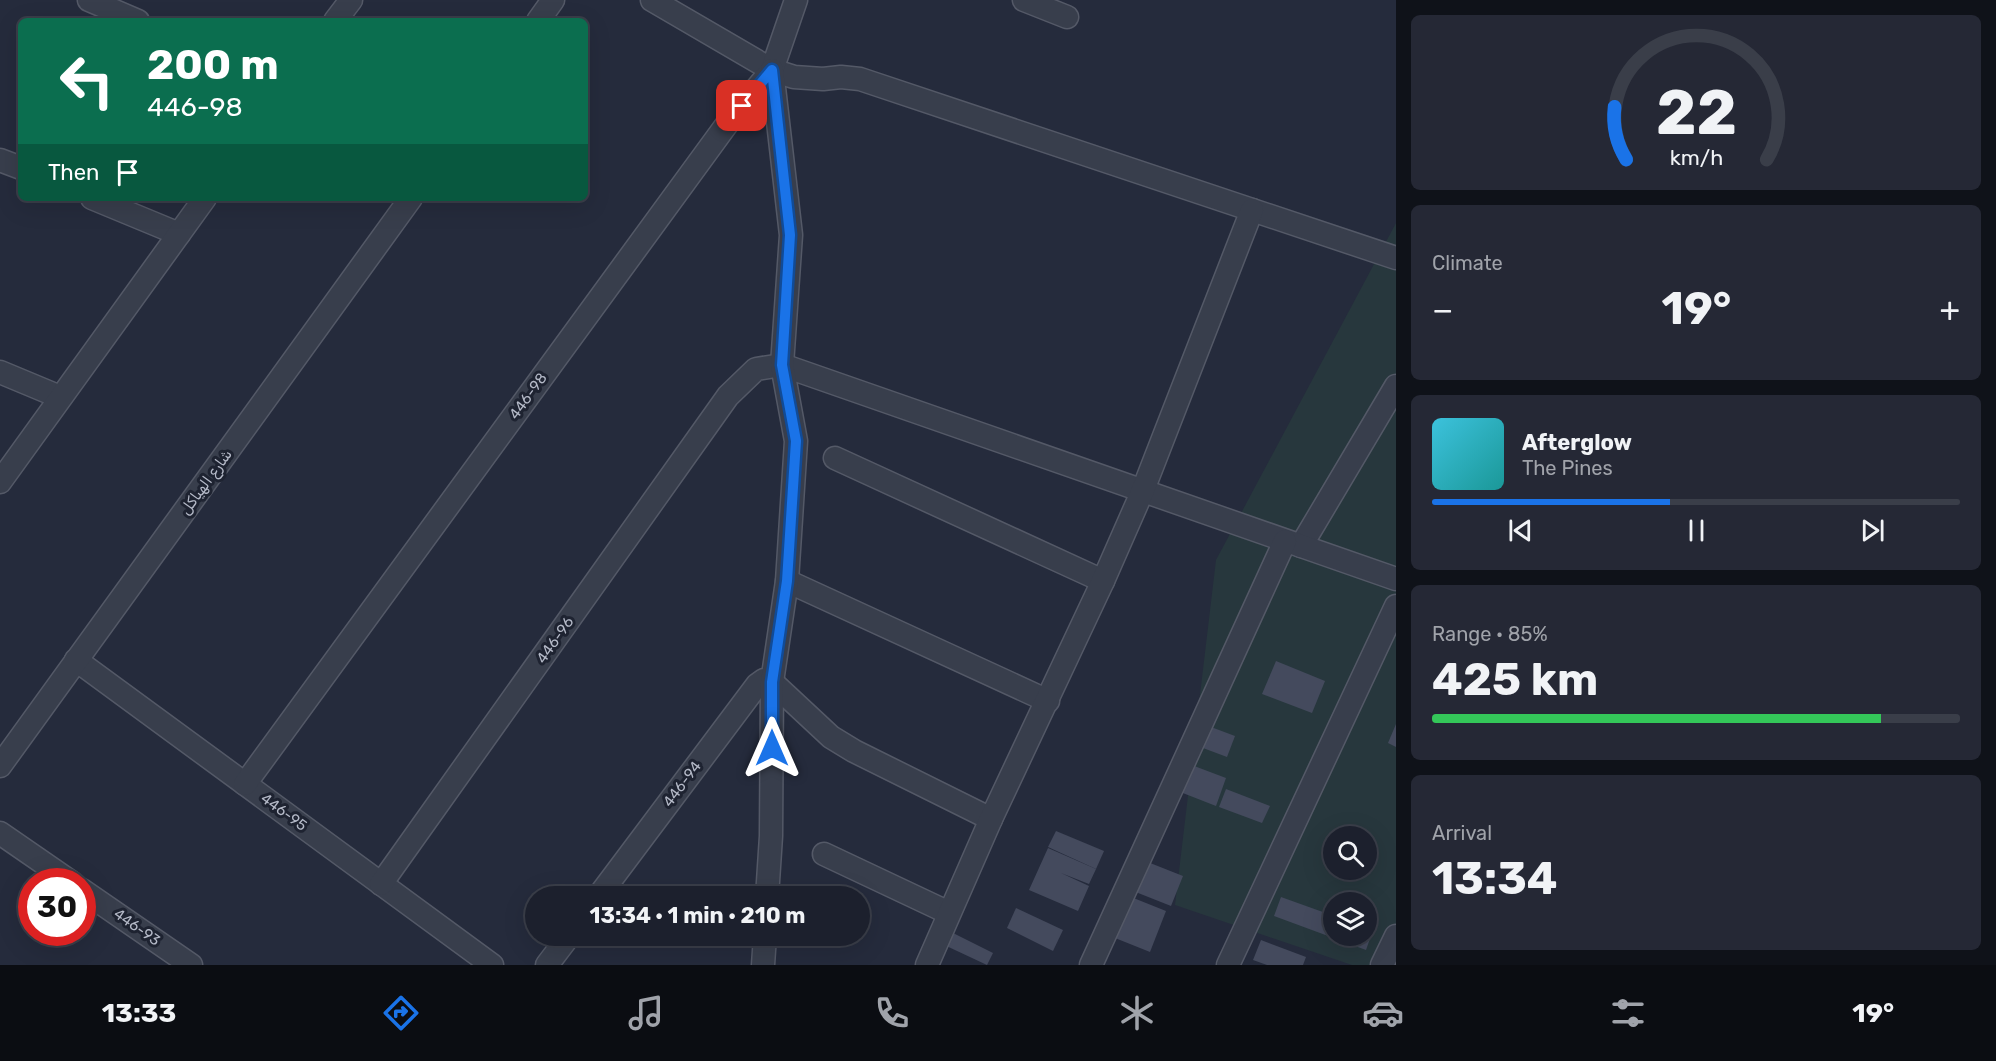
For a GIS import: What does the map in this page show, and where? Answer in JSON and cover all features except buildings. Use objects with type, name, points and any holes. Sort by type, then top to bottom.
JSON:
[{"type":"street","points":[[88,0],[131,18]]},
{"type":"street","points":[[337,18],[351,0]]},
{"type":"street","points":[[540,18],[553,0]]},
{"type":"street","points":[[652,0],[772,70],[794,76],[823,79],[841,77],[860,79],[1396,258]]},
{"type":"street","name":"446-98","points":[[245,784],[727,124],[772,70],[796,0]]},
{"type":"street","points":[[1024,0],[1066,17]]},
{"type":"street","points":[[768,886],[771,836],[772,682],[787,581],[796,441],[782,365],[790,235],[772,70]]},
{"type":"street","points":[[0,159],[18,167]]},
{"type":"street","points":[[99,201],[179,234]]},
{"type":"street","points":[[0,482],[203,201]]},
{"type":"street","name":"شارع الهياكل","points":[[0,766],[409,201]]},
{"type":"street","points":[[927,965],[991,819],[1103,582],[1143,490],[1252,210]]},
{"type":"street","points":[[782,365],[1396,579]]},
{"type":"street","name":"446-96","points":[[381,884],[728,396],[756,369],[782,365]]},
{"type":"street","points":[[0,372],[60,397]]},
{"type":"street","points":[[1091,965],[1293,543],[1396,386]]},
{"type":"street","points":[[835,458],[1103,582]]},
{"type":"street","points":[[787,581],[1048,701]]},
{"type":"street","points":[[1228,965],[1396,606]]},
{"type":"street","name":"446-95","points":[[76,660],[492,965]]},
{"type":"street","name":"446-94","points":[[606,886],[757,685],[764,680],[772,682]]},
{"type":"street","points":[[772,682],[831,737],[854,751],[991,819]]},
{"type":"street","points":[[0,833],[51,868]]},
{"type":"street","points":[[824,854],[949,913]]},
{"type":"street","name":"446-93","points":[[96,900],[191,965]]},
{"type":"street","points":[[1382,965],[1396,936]]},
{"type":"street","points":[[547,965],[561,946]]},
{"type":"street","points":[[763,965],[764,946]]},
{"type":"shaded area","points":[[1396,223],[1396,965],[1352,965],[1175,905],[1216,560]]},
{"type":"route","points":[[742,106],[772,70],[790,235],[782,365],[796,441],[787,581],[772,682],[772,748]]}]
